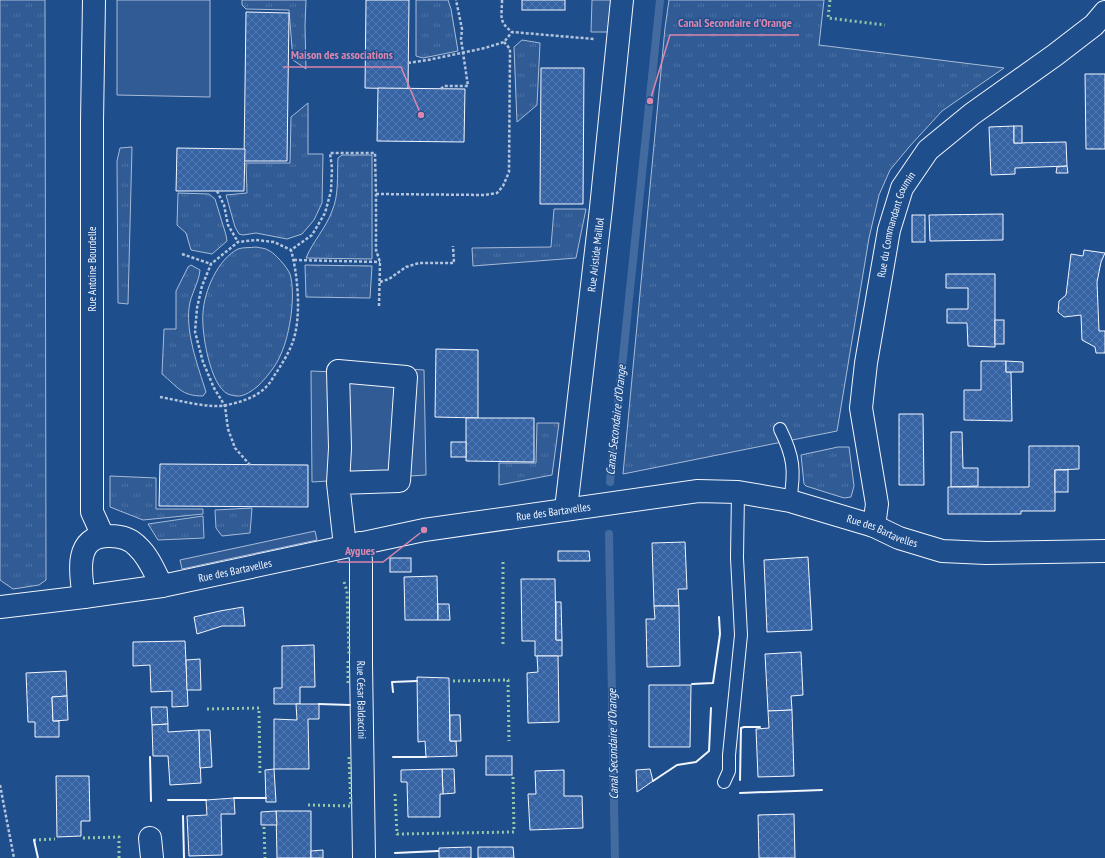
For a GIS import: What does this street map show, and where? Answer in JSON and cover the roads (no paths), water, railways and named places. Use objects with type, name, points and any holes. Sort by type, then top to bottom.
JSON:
[{"type":"street","name":"Rue Antoine Bourdelle","points":[[94,0],[92,120],[92,512],[103,536]]},
{"type":"street","name":"Rue Aristide Maillol","points":[[566,509],[601,208],[622,0]]},
{"type":"street","name":"Rue du Commandant Goumin","points":[[874,526],[877,504],[861,408],[866,363],[889,230],[902,188],[928,150],[972,114],[1055,55],[1094,25],[1105,12]]},
{"type":"street","name":"Rue César Baldaccini","points":[[338,483],[399,481],[406,377],[338,371],[340,448],[338,483],[352,544],[361,563],[364,858]]},
{"type":"street","name":"Rue des Bartavelles","points":[[0,607],[162,586],[352,544],[424,530],[698,491],[738,492],[790,501],[874,526],[899,538],[942,551],[986,553],[1105,551]]},
{"type":"street","points":[[84,597],[82,557],[86,544],[103,536],[125,538],[137,546],[145,555],[162,586]]},
{"type":"lane","points":[[780,430],[791,453],[794,477],[790,501]]},
{"type":"lane","points":[[724,782],[729,771],[729,755],[740,635],[737,558],[738,492]]},
{"type":"waterway","name":"Canal Secondaire d'Orange","points":[[610,482],[660,0]]},
{"type":"waterway","name":"Canal Secondaire d'Orange","points":[[609,534],[615,858]]},
{"type":"place","name":"Canal Secondaire d'Orange","points":[[650,101]]},
{"type":"place","name":"Maison des associations","points":[[421,115]]},
{"type":"place","name":"Aygues","points":[[424,530]]}]
